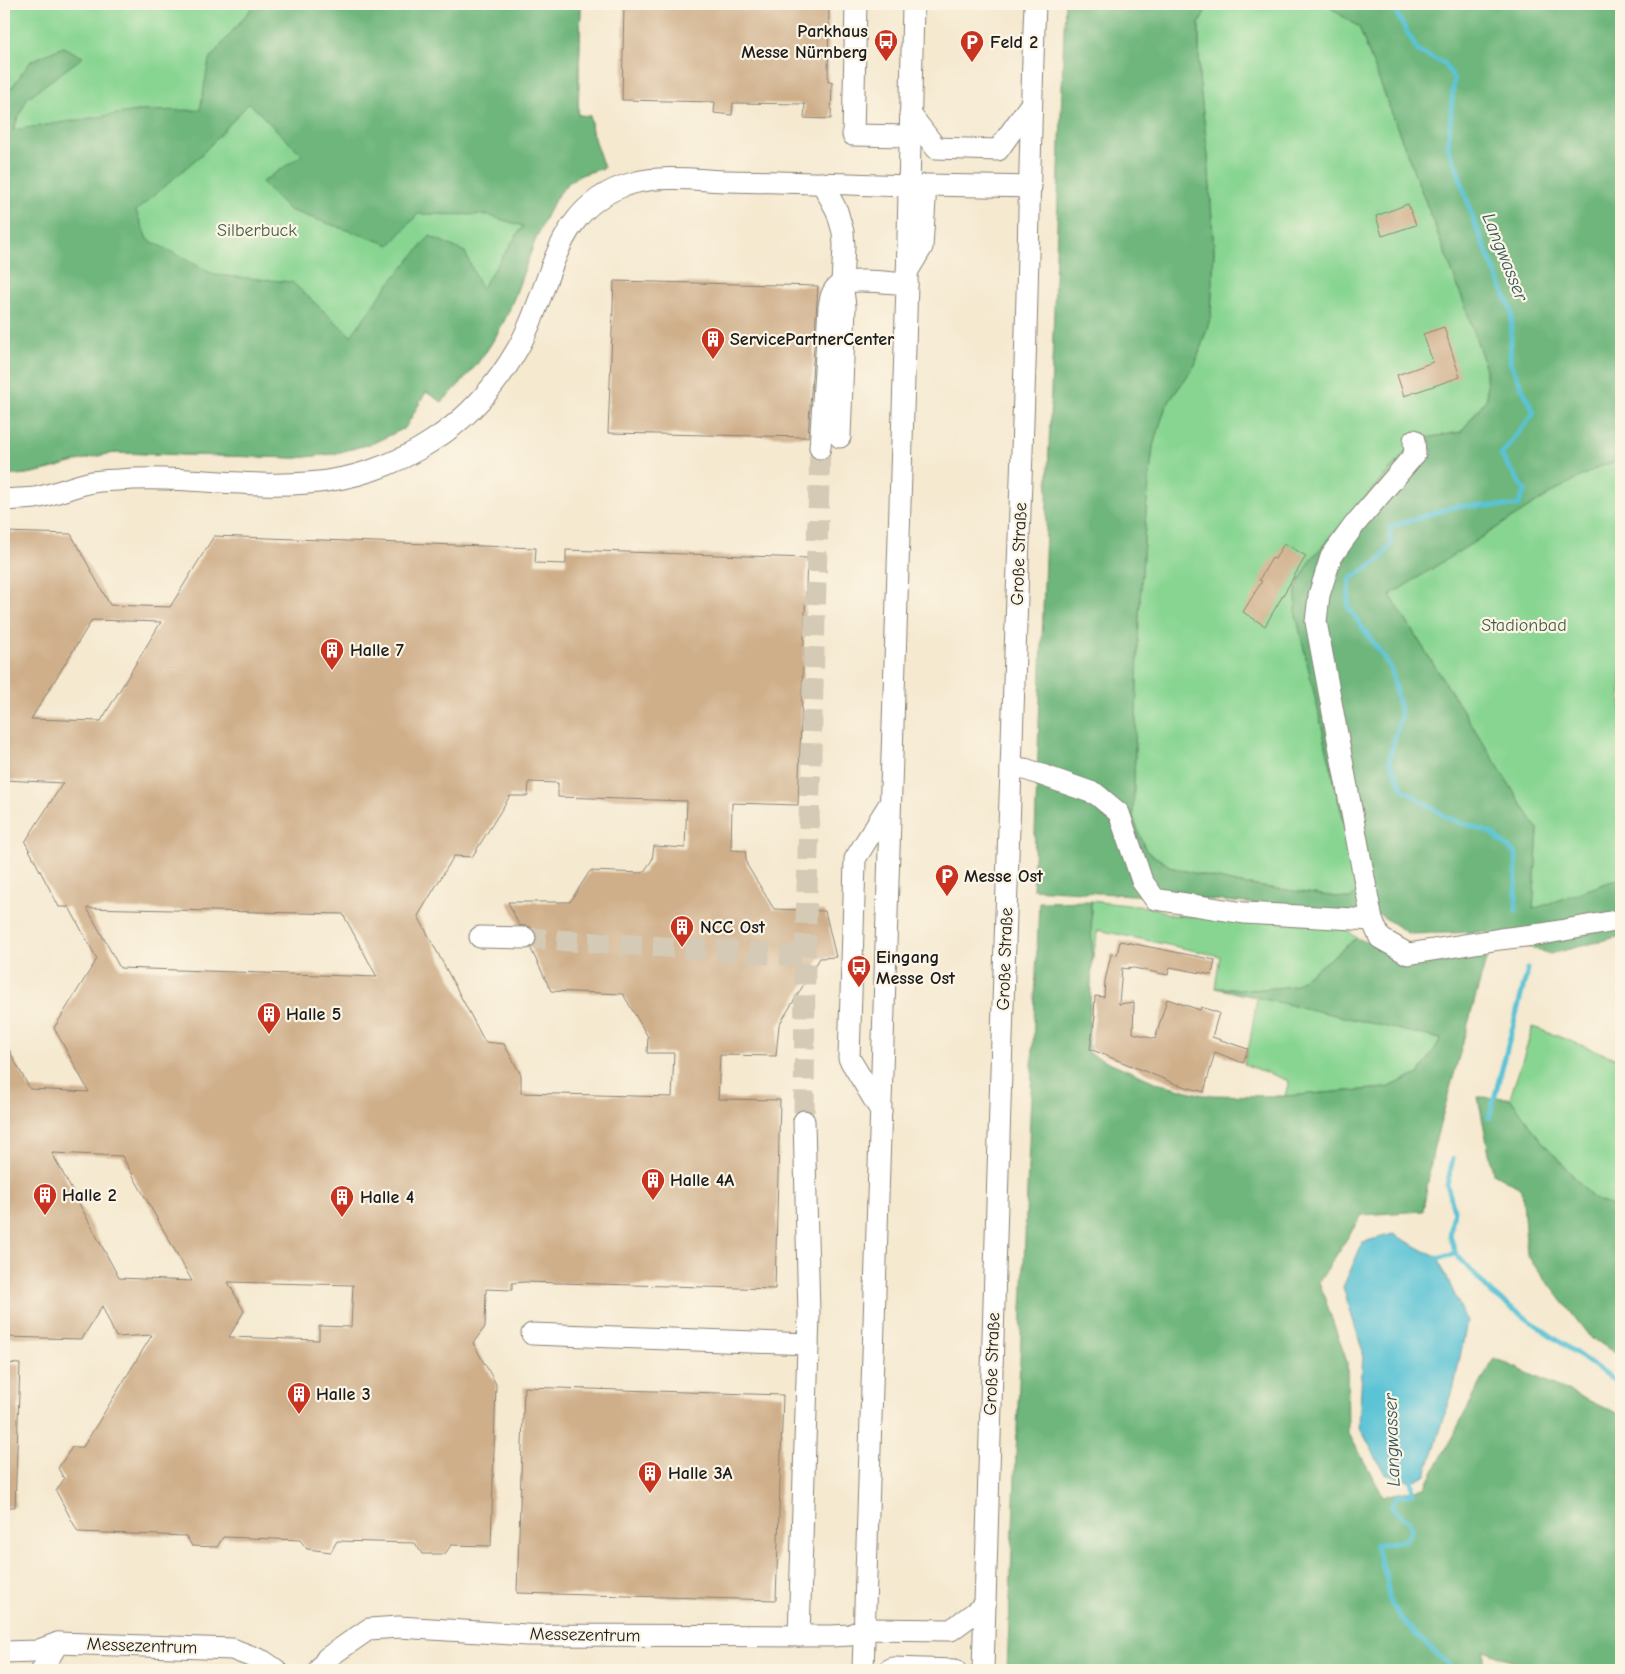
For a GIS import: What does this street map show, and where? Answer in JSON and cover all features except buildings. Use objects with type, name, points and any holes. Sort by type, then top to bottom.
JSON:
[{"type":"lane","points":[[856,4],[853,135],[909,136]]},
{"type":"lane","points":[[863,1670],[907,278],[913,4]]},
{"type":"lane","name":"Große Straße","points":[[983,1670],[1031,187],[1031,104],[1035,4]]},
{"type":"lane","points":[[910,114],[936,148],[998,150],[1031,104]]},
{"type":"lane","points":[[4,500],[36,498],[92,482],[144,478],[275,484],[308,483],[345,477],[395,462],[433,441],[470,410],[496,383],[518,347],[533,317],[563,237],[584,209],[598,198],[616,188],[655,179],[908,186]]},
{"type":"lane","points":[[822,183],[837,212],[843,232],[844,246],[842,283],[845,306],[840,436]]},
{"type":"lane","points":[[907,278],[922,247],[926,184],[1031,187]]},
{"type":"lane","points":[[820,448],[829,307],[832,294],[836,287],[842,283],[907,278]]},
{"type":"lane","points":[[1414,440],[1415,454],[1331,557],[1319,595],[1316,622],[1372,920],[1380,938],[1408,954],[1621,920]]},
{"type":"lane","points":[[1011,769],[1026,769],[1096,794],[1119,813],[1142,881],[1155,899],[1244,913],[1372,920]]},
{"type":"lane","points":[[881,1111],[849,1058],[855,859],[890,803]]},
{"type":"lane","points":[[480,936],[525,938]]},
{"type":"lane","points":[[799,1636],[809,1314],[804,1121]]},
{"type":"lane","points":[[532,1334],[808,1344]]},
{"type":"lane","name":"Messezentrum","points":[[319,1670],[328,1658],[369,1628],[399,1627],[526,1644],[850,1635],[865,1629],[950,1630],[985,1605]]},
{"type":"lane","points":[[42,1670],[58,1643]]},
{"type":"lane","name":"Messezentrum","points":[[4,1652],[36,1651],[58,1643],[232,1649],[263,1661],[276,1670]]},
{"type":"lane","points":[[889,1670],[892,1668],[955,1670]]},
{"type":"green space","name":"Silberbuck","points":[[4,4],[581,4],[578,115],[590,116],[592,132],[604,168],[578,176],[563,189],[552,205],[543,224],[510,307],[491,345],[468,375],[442,402],[426,392],[405,428],[373,443],[333,454],[296,458],[117,453],[89,458],[33,473],[4,475]]},
{"type":"green space","name":"Silberbuck","points":[[255,4],[581,4],[578,115],[590,116],[592,132],[604,168],[578,176],[563,189],[552,205],[543,224],[510,307],[491,345],[468,375],[442,402],[426,392],[405,428],[373,443],[333,454],[296,458],[117,453],[89,458],[33,473],[4,475],[4,98],[31,61],[63,47],[83,57],[27,98],[13,130],[137,111],[200,110],[209,60]],"holes":[[[249,103],[302,155],[262,182],[289,210],[390,245],[418,214],[487,215],[523,226],[481,289],[465,252],[430,236],[387,286],[351,336],[292,282],[215,275],[147,239],[136,211],[202,154]]]},
{"type":"green space","points":[[1065,4],[1208,4],[1199,25],[1199,78],[1208,156],[1214,251],[1211,316],[1195,365],[1166,406],[1153,446],[1146,511],[1139,616],[1133,817],[1146,851],[1173,868],[1235,883],[1351,899],[1357,892],[1349,845],[1296,614],[1296,587],[1312,558],[1414,440],[1461,432],[1487,398],[1486,369],[1466,308],[1359,27],[1332,9],[1329,4],[1621,4],[1621,461],[1602,465],[1558,489],[1390,595],[1538,830],[1533,909],[1621,878],[1621,936],[1550,954],[1484,932],[1409,934],[1380,915],[1213,900],[1033,889]]},
{"type":"green space","points":[[1208,4],[1329,4],[1332,9],[1359,27],[1466,308],[1486,369],[1487,398],[1461,432],[1414,440],[1296,614],[1349,845],[1357,892],[1352,899],[1235,883],[1173,868],[1146,851],[1133,817],[1139,616],[1146,511],[1153,446],[1166,406],[1195,365],[1211,316],[1214,251],[1208,156],[1199,78],[1199,25]]},
{"type":"green space","name":"Stadionbad","points":[[1621,461],[1621,878],[1533,910],[1538,830],[1390,595],[1558,489],[1602,465]]},
{"type":"green space","points":[[1091,901],[1155,908],[1171,915],[1320,925],[1347,930],[1357,938],[1294,986],[1254,990],[1215,988],[1220,956],[1098,930],[1092,962]]},
{"type":"green space","points":[[1091,901],[1092,962],[1088,1053],[1155,1082],[1203,1095],[1285,1096],[1386,1088],[1419,1074],[1441,1039],[1215,988],[1254,990],[1294,986],[1357,938],[1406,960],[1489,949],[1434,1146],[1423,1211],[1362,1215],[1319,1282],[1347,1362],[1348,1432],[1383,1496],[1425,1488],[1494,1358],[1621,1415],[1621,1670],[1537,1670],[1484,1650],[1484,1670],[1007,1670],[1039,902]]},
{"type":"green space","points":[[1257,997],[1441,1039],[1419,1074],[1386,1088],[1285,1096],[1289,1081],[1244,1064],[1250,1041]]},
{"type":"green space","points":[[1533,1027],[1621,1060],[1621,1210],[1594,1199],[1540,1139],[1510,1098]]},
{"type":"green space","points":[[1478,1097],[1510,1098],[1540,1139],[1594,1199],[1621,1210],[1621,1357],[1589,1336],[1527,1255],[1522,1189],[1493,1173]]},
{"type":"water","points":[[1393,1234],[1438,1258],[1467,1322],[1454,1387],[1426,1475],[1411,1481],[1385,1474],[1359,1426],[1363,1352],[1343,1287],[1363,1242]]},
{"type":"waterway","name":"Langwasser","points":[[1391,4],[1418,51],[1445,64],[1454,79],[1448,148],[1457,168],[1474,222],[1512,312],[1510,362],[1534,413],[1501,455],[1525,491],[1518,506],[1457,506],[1390,527],[1391,544],[1381,559],[1350,579],[1348,607],[1391,668],[1401,716],[1389,760],[1403,789],[1448,818],[1491,833],[1516,854],[1516,911]]},
{"type":"waterway","points":[[1489,1118],[1528,969]]},
{"type":"waterway","name":"Langwasser","points":[[1434,1263],[1438,1258],[1456,1254],[1450,1236],[1454,1210],[1447,1185],[1453,1159]]},
{"type":"waterway","points":[[1456,1254],[1492,1294],[1621,1385]]},
{"type":"waterway","name":"Langwasser","points":[[1411,1477],[1413,1493],[1397,1496],[1391,1507],[1409,1521],[1412,1530],[1406,1540],[1375,1545],[1387,1579],[1388,1599],[1416,1635],[1455,1670]]},
{"type":"tunnel","points":[[805,956],[820,448]]},
{"type":"tunnel","points":[[525,938],[805,956],[804,1121]]},
{"type":"place","name":"Parkhaus Messe Nürnberg","points":[[886,62]]},
{"type":"place","name":"Feld 2","points":[[972,63]]},
{"type":"place","name":"ServicePartnerCenter","points":[[713,360]]},
{"type":"place","name":"Halle 7","points":[[332,671]]},
{"type":"place","name":"Messe Ost","points":[[947,897]]},
{"type":"place","name":"NCC Ost","points":[[682,948]]},
{"type":"place","name":"Eingang Messe Ost","points":[[859,988]]},
{"type":"place","name":"Halle 5","points":[[269,1035]]},
{"type":"place","name":"Halle 4A","points":[[653,1201]]},
{"type":"place","name":"Halle 2","points":[[45,1216]]},
{"type":"place","name":"Halle 4","points":[[342,1218]]},
{"type":"place","name":"Halle 3","points":[[299,1415]]},
{"type":"place","name":"Halle 3A","points":[[650,1494]]}]
